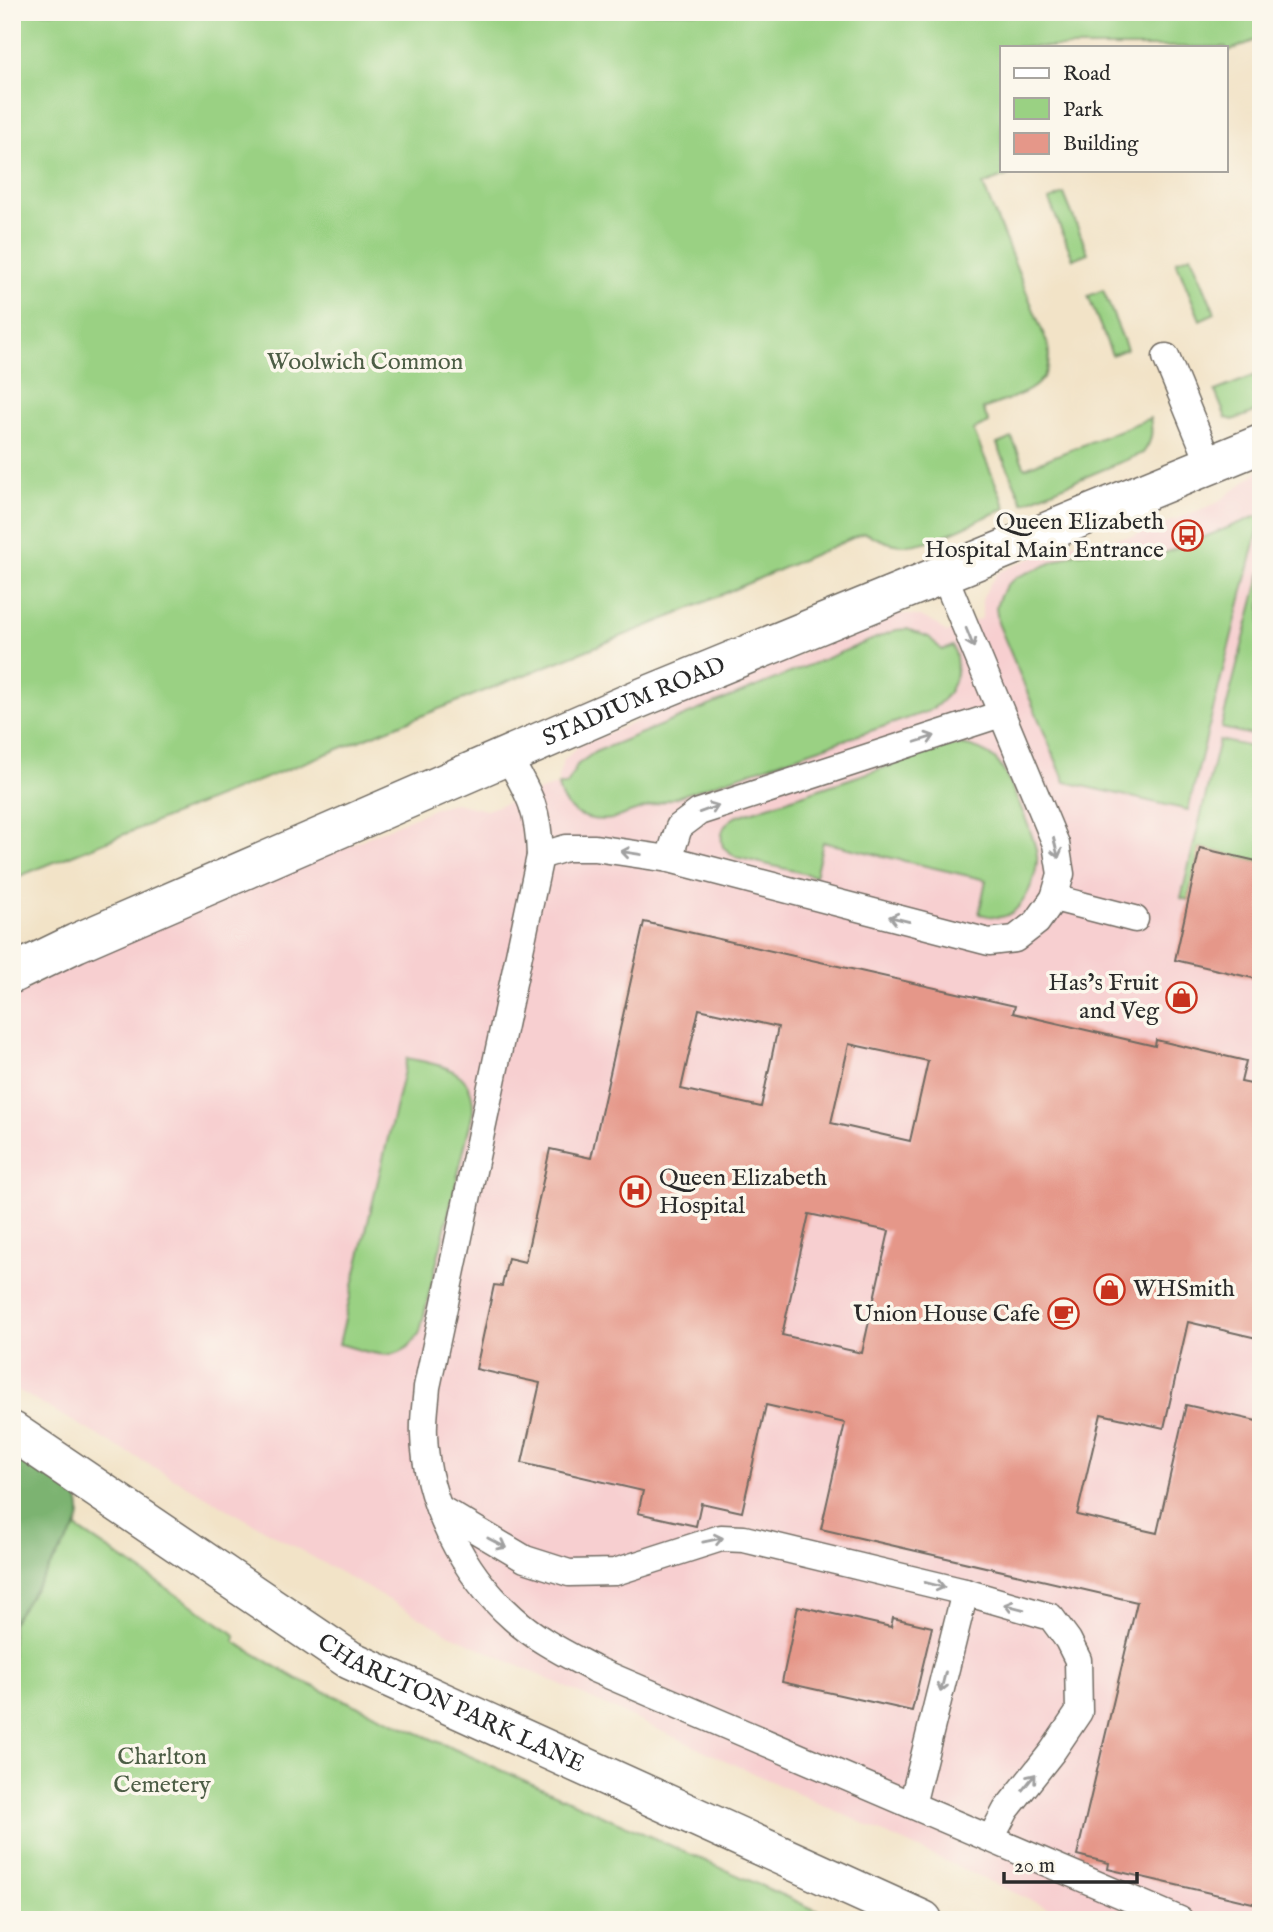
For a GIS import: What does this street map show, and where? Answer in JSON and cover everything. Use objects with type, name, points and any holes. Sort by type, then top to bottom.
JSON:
[{"type":"street","name":"STADIUM ROAD","points":[[12,974],[76,943],[636,700],[1261,444]]},
{"type":"street","name":"CHARLTON PARK LANE","points":[[12,1431],[350,1660],[923,1920]]},
{"type":"lane","points":[[1167,356],[1210,464]]},
{"type":"lane","points":[[540,856],[566,848],[594,848],[669,859],[989,942],[1015,939],[1037,922],[1054,898],[1061,874],[1056,844],[944,575]]},
{"type":"lane","points":[[669,859],[680,827],[699,812],[1001,714]]},
{"type":"lane","points":[[508,757],[533,803],[540,827],[540,856],[427,1387],[424,1435],[429,1471],[439,1508],[462,1555],[482,1585],[513,1618],[551,1646],[594,1669],[1180,1920]]},
{"type":"lane","points":[[1054,898],[1135,919]]},
{"type":"lane","points":[[439,1508],[525,1559],[569,1573],[615,1572],[702,1543],[733,1538],[965,1592],[1051,1616],[1078,1660],[1079,1712],[1052,1752],[1006,1810],[991,1838]]},
{"type":"lane","points":[[912,1805],[965,1592]]},
{"type":"shaded area","name":"Queen Elizabeth Hospital","points":[[1261,469],[1261,1920],[1074,1920],[449,1634],[12,1387],[12,996],[67,967],[440,806],[455,803],[486,810],[558,785],[564,760],[580,745],[898,613],[922,617],[935,623],[946,633],[982,618],[982,600],[999,572],[1064,544],[1133,536],[1217,503]]},
{"type":"green space","name":"Woolwich Common","points":[[12,12],[1261,12],[1261,38],[1228,51],[1228,46],[1000,46],[1000,172],[1015,172],[983,185],[1048,345],[1049,360],[1040,381],[1021,394],[983,409],[989,423],[973,430],[1006,508],[944,536],[918,544],[896,544],[864,533],[670,617],[12,879]]},
{"type":"green space","points":[[1064,194],[1088,253],[1073,259],[1049,200]]},
{"type":"green space","points":[[1191,255],[1215,313],[1200,320],[1176,261]]},
{"type":"green space","points":[[1103,290],[1127,349],[1112,355],[1088,296]]},
{"type":"green space","points":[[1261,373],[1261,410],[1233,420],[1226,418],[1215,391]]},
{"type":"green space","points":[[1150,418],[1151,436],[1143,453],[1023,503],[997,444],[1012,438],[1025,468]]},
{"type":"green space","points":[[1257,516],[1261,519],[1188,810],[1065,782],[998,623],[996,607],[1007,585],[1017,577],[1075,553],[1139,547],[1148,556],[1155,557]]},
{"type":"green space","points":[[1261,572],[1261,737],[1221,728]]},
{"type":"green space","points":[[907,629],[929,637],[942,650],[953,646],[956,656],[953,683],[944,699],[929,711],[612,819],[594,819],[577,814],[560,794],[558,785],[567,785],[577,765],[595,752],[896,630]]},
{"type":"green space","points":[[1219,740],[1261,749],[1261,862],[1200,848],[1188,900],[1181,898]]},
{"type":"green space","points":[[962,745],[980,750],[996,760],[1014,791],[1035,847],[1037,863],[1032,883],[1023,901],[1009,914],[998,917],[979,914],[986,880],[823,842],[815,876],[736,857],[723,847],[723,829],[735,817],[949,746]]},
{"type":"green space","points":[[407,1058],[444,1067],[462,1078],[472,1097],[473,1112],[420,1332],[403,1350],[394,1354],[373,1353],[339,1344]]},
{"type":"green space","points":[[12,1448],[62,1479],[72,1489],[80,1513],[76,1528],[12,1623]]},
{"type":"green space","name":"Charlton Cemetery","points":[[36,1501],[229,1630],[235,1635],[235,1642],[297,1679],[838,1920],[12,1920],[12,1557]]},
{"type":"building","points":[[1200,848],[1261,862],[1261,980],[1175,960]]},
{"type":"building","points":[[644,922],[1015,1006],[1013,1013],[1155,1046],[1156,1040],[1246,1061],[1241,1082],[1261,1086],[1261,1339],[1188,1322],[1164,1428],[1101,1414],[1077,1515],[1157,1533],[1186,1405],[1261,1422],[1261,1905],[1108,1869],[1109,1863],[1077,1855],[1137,1602],[821,1529],[845,1423],[766,1405],[742,1512],[701,1503],[696,1526],[638,1513],[643,1491],[522,1463],[540,1383],[476,1369],[494,1285],[502,1286],[508,1258],[525,1262],[550,1149],[591,1158]],"holes":[[[699,1009],[778,1027],[761,1107],[681,1089]],[[849,1044],[928,1061],[910,1141],[831,1123]],[[809,1214],[889,1231],[862,1353],[782,1335]]]},
{"type":"building","points":[[798,1606],[891,1627],[893,1618],[932,1627],[912,1711],[782,1682]]},
{"type":"place","name":"Queen Elizabeth Hospital Main Entrance","points":[[1187,536]]},
{"type":"place","name":"Has’s Fruit and Veg","points":[[1182,997]]},
{"type":"place","name":"Queen Elizabeth Hospital","points":[[636,1192]]},
{"type":"place","name":"WHSmith","points":[[1110,1289]]},
{"type":"place","name":"Union House Cafe","points":[[1063,1314]]}]
